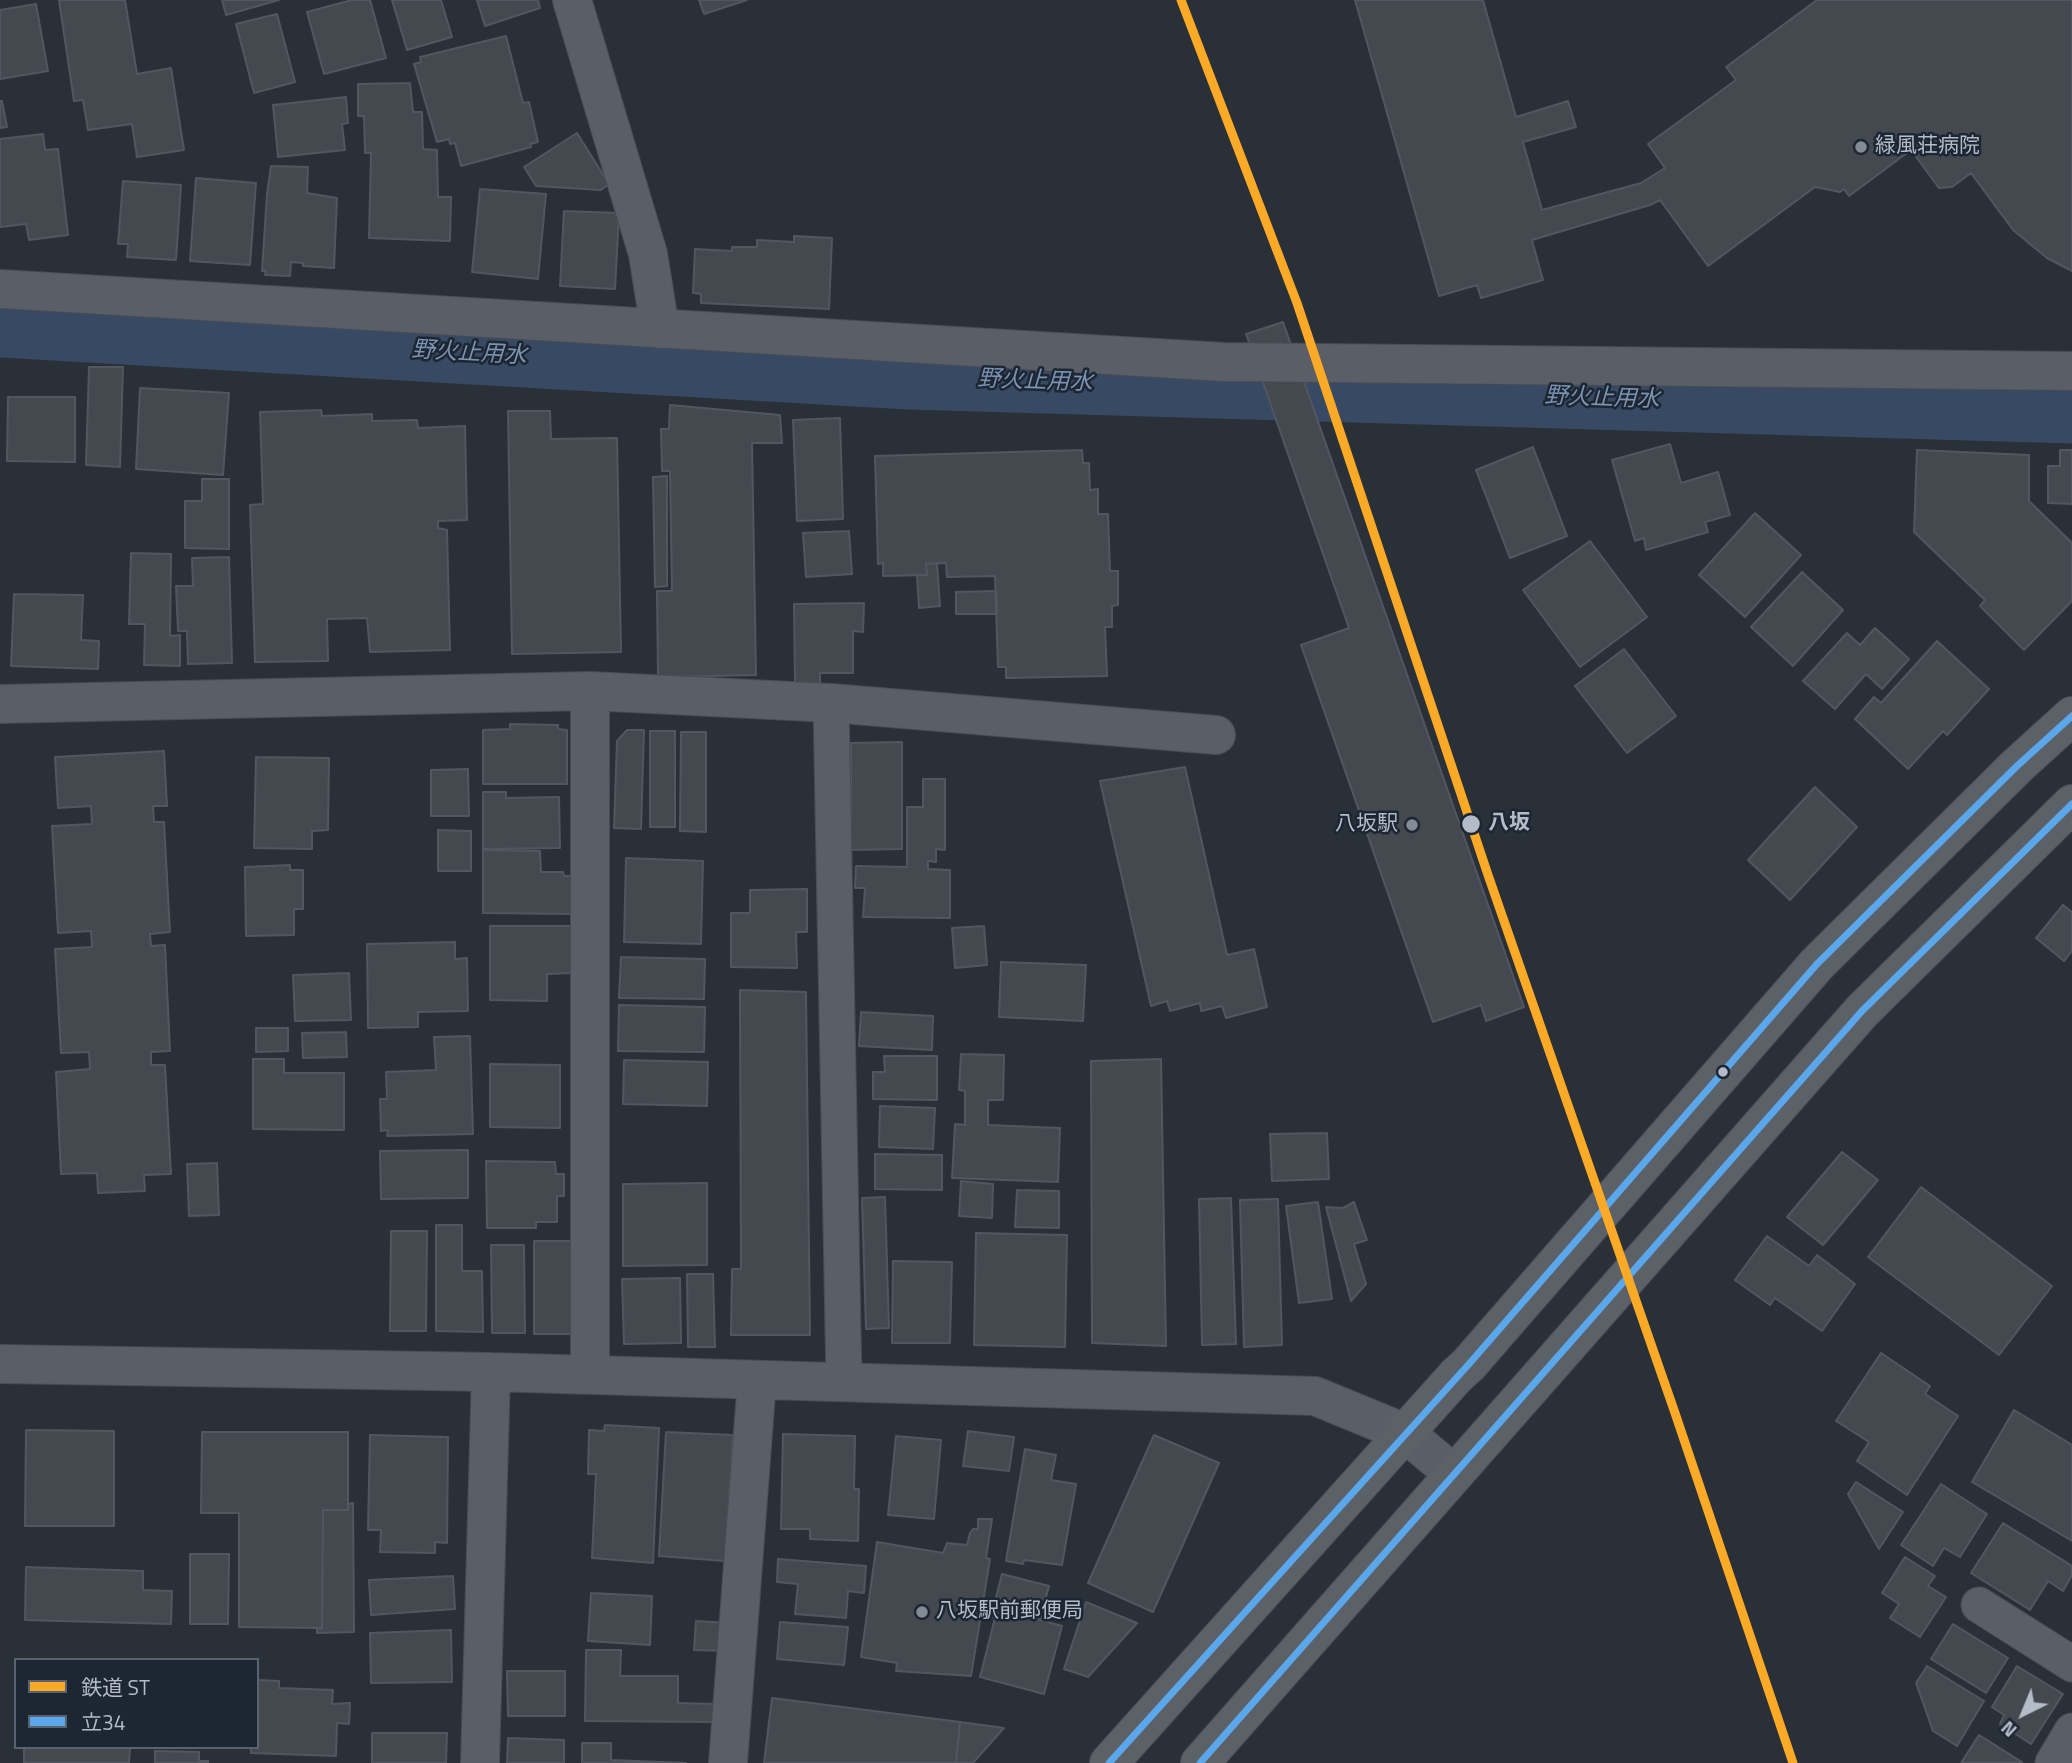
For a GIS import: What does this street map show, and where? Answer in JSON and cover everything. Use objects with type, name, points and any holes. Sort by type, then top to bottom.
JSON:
[{"type":"main road","points":[[1109,1763],[1469,1364],[1816,964],[2017,766],[2072,716]]},
{"type":"main road","points":[[1200,1763],[1862,1011],[2072,804]]},
{"type":"street","points":[[572,0],[648,254],[660,329]]},
{"type":"street","points":[[0,289],[1224,362],[2072,371]]},
{"type":"street","points":[[590,691],[590,1375]]},
{"type":"street","points":[[0,704],[590,691],[831,703],[1216,735]]},
{"type":"street","points":[[0,1364],[491,1372],[1315,1396],[1405,1433],[1454,1474]]},
{"type":"street","points":[[480,1763],[491,1372]]},
{"type":"street","points":[[727,1763],[757,1380]]},
{"type":"lane","points":[[831,703],[844,1382]]},
{"type":"lane","points":[[1979,1605],[2072,1664]]},
{"type":"lane","points":[[2053,1763],[2072,1731]]},
{"type":"building","points":[[59,0],[125,0],[137,74],[171,68],[184,150],[137,157],[132,124],[88,130],[83,100],[74,101]]},
{"type":"building","points":[[222,0],[279,0],[226,15]]},
{"type":"building","points":[[352,0],[370,0],[386,58],[324,74],[307,12]]},
{"type":"building","points":[[392,0],[441,0],[452,37],[407,50]]},
{"type":"building","points":[[477,0],[538,0],[540,8],[485,26]]},
{"type":"building","points":[[699,0],[747,0],[704,14]]},
{"type":"building","name":"緑風荘病院","points":[[1355,0],[1483,0],[1516,117],[1568,101],[1576,127],[1523,142],[1542,210],[1641,183],[1665,168],[1648,144],[1736,80],[1726,67],[1817,0],[2072,0],[2072,271],[2047,258],[2013,230],[1971,173],[1952,187],[1939,188],[1911,150],[1849,196],[1844,189],[1840,192],[1815,187],[1708,266],[1660,200],[1532,240],[1543,280],[1481,298],[1477,285],[1439,296]]},
{"type":"building","points":[[36,4],[48,71],[0,79],[0,10]]},
{"type":"building","points":[[277,14],[295,82],[254,93],[236,24]]},
{"type":"building","points":[[506,36],[523,103],[529,102],[538,142],[530,144],[531,147],[461,166],[455,143],[450,144],[449,139],[437,142],[414,64],[421,62],[420,57]]},
{"type":"building","points":[[410,83],[413,112],[422,112],[423,149],[437,150],[438,197],[451,197],[450,241],[369,238],[371,153],[365,153],[364,116],[358,116],[358,84]]},
{"type":"building","points":[[346,97],[348,123],[342,124],[345,150],[278,157],[273,105]]},
{"type":"building","points":[[0,101],[7,127],[0,128]]},
{"type":"building","points":[[577,133],[609,184],[601,190],[536,186],[524,167]]},
{"type":"building","points":[[43,134],[45,150],[58,149],[68,235],[29,240],[26,224],[0,227],[0,139]]},
{"type":"building","points":[[271,166],[308,167],[307,193],[337,198],[334,268],[303,266],[303,263],[291,262],[290,276],[265,275],[266,271],[262,271]]},
{"type":"building","points":[[196,178],[256,183],[250,265],[190,261]]},
{"type":"building","points":[[123,181],[181,185],[176,260],[127,257],[128,244],[118,244]]},
{"type":"building","points":[[480,189],[546,194],[538,279],[472,272]]},
{"type":"building","points":[[564,211],[619,213],[615,289],[560,286]]},
{"type":"building","points":[[794,236],[832,238],[829,309],[701,303],[701,294],[693,293],[695,249],[732,251],[732,247],[757,247],[757,240],[794,242]]},
{"type":"building","name":"八坂駅","points":[[1283,322],[1524,1007],[1486,1021],[1481,1005],[1433,1022],[1301,645],[1349,628],[1246,334]]},
{"type":"building","points":[[89,367],[123,367],[120,467],[86,465]]},
{"type":"building","points":[[140,388],[229,393],[223,475],[136,469]]},
{"type":"building","points":[[8,397],[75,397],[75,462],[7,461]]},
{"type":"building","points":[[670,405],[780,415],[782,443],[752,443],[756,675],[658,677],[657,591],[672,591],[670,471],[662,471],[661,429],[669,429]]},
{"type":"building","points":[[321,410],[322,416],[372,414],[372,421],[417,420],[418,428],[465,426],[467,520],[438,521],[438,528],[447,530],[450,650],[370,652],[367,618],[327,619],[328,661],[255,662],[250,505],[263,504],[260,412]]},
{"type":"building","points":[[508,411],[550,411],[551,439],[617,438],[621,652],[512,654]]},
{"type":"building","points":[[840,418],[843,519],[797,521],[793,420]]},
{"type":"building","points":[[1670,444],[1681,483],[1718,472],[1730,515],[1705,522],[1708,532],[1646,550],[1644,538],[1635,541],[1612,460]]},
{"type":"building","points":[[1533,447],[1567,536],[1510,558],[1476,470]]},
{"type":"building","points":[[1082,450],[1083,463],[1089,463],[1090,490],[1098,489],[1098,514],[1108,514],[1110,571],[1118,571],[1118,605],[1112,606],[1112,627],[1105,627],[1107,676],[1006,678],[1006,667],[998,667],[995,576],[947,577],[946,563],[926,564],[927,575],[883,576],[883,563],[878,564],[875,456]]},
{"type":"building","points":[[1917,450],[2029,455],[2029,501],[2072,543],[2072,601],[2024,650],[1980,606],[1985,600],[1914,532]]},
{"type":"building","points":[[2060,450],[2072,450],[2072,504],[2048,503],[2048,466],[2060,466]]},
{"type":"building","points":[[667,476],[667,586],[655,587],[653,477]]},
{"type":"building","points":[[202,479],[229,479],[229,549],[185,548],[185,501],[202,501]]},
{"type":"building","points":[[1755,513],[1801,555],[1745,617],[1699,575]]},
{"type":"building","points":[[849,531],[852,574],[806,577],[803,533]]},
{"type":"building","points":[[1590,541],[1647,617],[1580,667],[1523,590]]},
{"type":"building","points":[[131,553],[171,554],[170,636],[180,635],[180,666],[144,665],[145,624],[129,624]]},
{"type":"building","points":[[229,557],[232,663],[188,664],[187,631],[178,631],[176,586],[193,586],[192,558]]},
{"type":"building","points":[[937,563],[940,606],[919,608],[917,575],[927,575],[926,564]]},
{"type":"building","points":[[1802,572],[1843,610],[1793,666],[1751,627]]},
{"type":"building","points":[[996,591],[997,614],[956,614],[956,592]]},
{"type":"building","points":[[14,594],[83,595],[81,640],[99,641],[98,669],[11,666]]},
{"type":"building","points":[[864,603],[863,632],[853,631],[853,673],[820,673],[820,686],[795,686],[794,604]]},
{"type":"building","points":[[1875,628],[1909,659],[1882,689],[1866,674],[1835,709],[1803,681],[1847,633],[1860,645]]},
{"type":"building","points":[[1937,641],[1989,689],[1947,735],[1943,731],[1908,769],[1855,719],[1874,697],[1881,703]]},
{"type":"building","points":[[1624,649],[1676,716],[1627,753],[1575,686]]},
{"type":"building","points":[[510,724],[558,725],[558,729],[567,730],[567,784],[483,784],[483,730],[510,729]]},
{"type":"building","points":[[627,730],[644,730],[641,829],[614,828],[617,741]]},
{"type":"building","points":[[650,731],[675,731],[675,827],[650,827]]},
{"type":"building","points":[[681,732],[706,732],[706,832],[680,831]]},
{"type":"building","points":[[902,742],[902,849],[851,850],[851,743]]},
{"type":"building","points":[[164,751],[167,806],[153,806],[154,822],[164,822],[170,932],[150,934],[151,946],[165,945],[170,1051],[151,1052],[151,1065],[165,1065],[171,1174],[144,1175],[145,1191],[98,1193],[97,1173],[61,1174],[56,1072],[90,1069],[89,1052],[61,1053],[55,949],[92,947],[91,931],[58,933],[52,826],[92,824],[91,806],[58,808],[55,757]]},
{"type":"building","points":[[256,757],[329,758],[328,830],[312,831],[312,849],[254,848]]},
{"type":"building","points":[[1185,767],[1227,955],[1254,949],[1267,1007],[1226,1018],[1222,1006],[1201,1011],[1200,1003],[1170,1011],[1167,1001],[1151,1006],[1100,781]]},
{"type":"building","points":[[468,769],[469,816],[431,816],[431,770]]},
{"type":"building","points":[[923,779],[945,779],[945,850],[936,849],[936,862],[928,861],[928,869],[950,870],[950,918],[863,917],[865,888],[855,888],[856,866],[907,867],[907,807],[923,807]]},
{"type":"building","points":[[1815,787],[1857,827],[1790,900],[1748,860]]},
{"type":"building","points":[[483,792],[506,792],[506,798],[559,797],[560,848],[483,849]]},
{"type":"building","points":[[438,830],[471,831],[471,871],[438,871]]},
{"type":"building","points":[[483,850],[540,851],[541,872],[563,872],[564,876],[574,876],[574,914],[483,913]]},
{"type":"building","points":[[626,858],[703,861],[701,944],[624,942]]},
{"type":"building","points":[[290,865],[290,870],[303,870],[303,909],[294,909],[294,935],[246,936],[245,867]]},
{"type":"building","points":[[807,889],[807,932],[796,932],[797,968],[731,967],[731,913],[750,913],[750,890]]},
{"type":"building","points":[[2063,905],[2072,912],[2072,951],[2064,961],[2036,938]]},
{"type":"building","points":[[490,926],[571,926],[572,973],[547,974],[547,1001],[490,1000]]},
{"type":"building","points":[[984,926],[987,965],[955,968],[952,928]]},
{"type":"building","points":[[455,942],[455,959],[467,958],[468,1011],[418,1012],[418,1027],[368,1028],[367,944]]},
{"type":"building","points":[[621,957],[705,959],[704,999],[619,998]]},
{"type":"building","points":[[1001,962],[1086,965],[1083,1021],[999,1017]]},
{"type":"building","points":[[349,973],[351,1020],[295,1021],[293,975]]},
{"type":"building","points":[[740,990],[806,992],[810,1335],[731,1335],[732,1269],[741,1269]]},
{"type":"building","points":[[619,1005],[705,1007],[704,1052],[618,1051]]},
{"type":"building","points":[[861,1012],[933,1016],[932,1050],[859,1046]]},
{"type":"building","points":[[256,1028],[288,1028],[288,1051],[256,1052]]},
{"type":"building","points":[[346,1032],[347,1057],[303,1058],[302,1033]]},
{"type":"building","points":[[470,1036],[473,1134],[387,1136],[388,1130],[381,1131],[380,1099],[387,1099],[386,1072],[436,1070],[434,1037]]},
{"type":"building","points":[[961,1054],[1004,1055],[1003,1100],[988,1100],[988,1125],[1060,1128],[1058,1182],[952,1178],[955,1124],[965,1125],[965,1091],[959,1090]]},
{"type":"building","points":[[884,1056],[937,1056],[937,1100],[873,1099],[873,1072],[885,1072]]},
{"type":"building","points":[[253,1059],[284,1059],[284,1073],[344,1073],[344,1130],[253,1129]]},
{"type":"building","points":[[1161,1059],[1166,1346],[1092,1343],[1091,1061]]},
{"type":"building","points":[[624,1060],[708,1062],[707,1106],[623,1104]]},
{"type":"building","points":[[490,1064],[560,1065],[560,1128],[490,1127]]},
{"type":"building","points":[[880,1106],[935,1108],[933,1149],[879,1147]]},
{"type":"building","points":[[1327,1133],[1329,1179],[1272,1181],[1270,1134]]},
{"type":"building","points":[[468,1150],[468,1198],[381,1199],[380,1151]]},
{"type":"building","points":[[1842,1152],[1878,1180],[1823,1245],[1787,1217]]},
{"type":"building","points":[[875,1154],[942,1155],[942,1190],[875,1189]]},
{"type":"building","points":[[486,1161],[555,1162],[556,1174],[564,1174],[564,1196],[557,1196],[557,1222],[536,1222],[536,1228],[487,1228]]},
{"type":"building","points":[[217,1163],[219,1215],[189,1216],[187,1164]]},
{"type":"building","points":[[961,1181],[993,1184],[992,1218],[959,1216]]},
{"type":"building","points":[[707,1183],[707,1265],[623,1266],[623,1184]]},
{"type":"building","points":[[1921,1187],[2052,1286],[1999,1355],[1868,1257]]},
{"type":"building","points":[[1017,1190],[1059,1191],[1059,1228],[1015,1227]]},
{"type":"building","points":[[885,1197],[889,1328],[866,1329],[862,1198]]},
{"type":"building","points":[[1231,1198],[1236,1344],[1202,1345],[1199,1199]]},
{"type":"building","points":[[1278,1199],[1282,1345],[1244,1347],[1240,1200]]},
{"type":"building","points":[[1318,1202],[1332,1299],[1299,1303],[1286,1206]]},
{"type":"building","points":[[1354,1202],[1367,1240],[1354,1244],[1366,1284],[1351,1301],[1326,1207],[1343,1208]]},
{"type":"building","points":[[436,1225],[462,1225],[462,1271],[482,1271],[483,1332],[436,1331]]},
{"type":"building","points":[[391,1231],[427,1231],[426,1331],[390,1331]]},
{"type":"building","points":[[976,1233],[1067,1235],[1065,1347],[974,1345]]},
{"type":"building","points":[[1767,1236],[1809,1266],[1817,1255],[1855,1284],[1822,1331],[1775,1298],[1770,1305],[1735,1280]]},
{"type":"building","points":[[534,1241],[571,1241],[572,1334],[534,1334]]},
{"type":"building","points":[[491,1245],[524,1245],[525,1333],[492,1333]]},
{"type":"building","points":[[893,1261],[952,1262],[950,1343],[892,1343]]},
{"type":"building","points":[[687,1274],[713,1274],[715,1347],[688,1347]]},
{"type":"building","points":[[680,1278],[681,1343],[624,1344],[622,1279]]},
{"type":"building","points":[[1881,1353],[1930,1386],[1925,1394],[1958,1416],[1907,1495],[1857,1461],[1869,1442],[1836,1421]]},
{"type":"building","points":[[2014,1410],[2072,1445],[2072,1541],[1972,1482]]},
{"type":"building","points":[[605,1425],[659,1428],[653,1563],[592,1558],[596,1474],[588,1474],[589,1430],[604,1431]]},
{"type":"building","points":[[26,1430],[114,1431],[114,1526],[25,1526]]},
{"type":"building","points":[[968,1431],[1014,1437],[1009,1471],[963,1466]]},
{"type":"building","points":[[202,1432],[348,1432],[348,1510],[323,1510],[322,1628],[239,1627],[239,1513],[201,1513]]},
{"type":"building","points":[[666,1432],[733,1435],[725,1561],[659,1556]]},
{"type":"building","points":[[783,1434],[855,1436],[854,1489],[859,1489],[858,1541],[810,1539],[810,1529],[781,1529]]},
{"type":"building","points":[[370,1435],[448,1437],[447,1543],[435,1542],[435,1553],[380,1552],[381,1530],[368,1530]]},
{"type":"building","points":[[1154,1435],[1219,1463],[1153,1612],[1088,1583]]},
{"type":"building","points":[[896,1436],[941,1440],[934,1519],[888,1515]]},
{"type":"building","points":[[1025,1449],[1056,1455],[1051,1480],[1076,1484],[1062,1565],[1024,1560],[1023,1564],[1006,1561]]},
{"type":"building","points":[[1856,1482],[1903,1512],[1879,1549],[1848,1494]]},
{"type":"building","points":[[1941,1484],[1987,1514],[1960,1557],[1944,1548],[1933,1566],[1901,1545]]},
{"type":"building","points":[[353,1503],[354,1632],[317,1633],[317,1628],[322,1628],[323,1510],[348,1510],[348,1504]]},
{"type":"building","name":"八坂駅前郵便局","points":[[978,1519],[992,1519],[986,1558],[990,1559],[971,1676],[896,1671],[897,1663],[861,1657],[877,1542],[943,1553],[947,1543],[967,1545],[970,1533],[973,1529],[978,1529]]},
{"type":"building","points":[[2003,1523],[2072,1566],[2072,1575],[2063,1591],[2048,1581],[2030,1610],[1971,1573]]},
{"type":"building","points":[[190,1554],[229,1554],[228,1624],[190,1624]]},
{"type":"building","points":[[1905,1557],[1935,1576],[1928,1586],[1946,1597],[1920,1637],[1890,1618],[1899,1604],[1882,1593]]},
{"type":"building","points":[[778,1559],[866,1566],[864,1593],[848,1591],[846,1618],[795,1614],[798,1584],[777,1582]]},
{"type":"building","points":[[26,1567],[143,1571],[143,1590],[172,1591],[171,1624],[25,1620]]},
{"type":"building","points":[[1002,1574],[1049,1586],[1040,1620],[1062,1626],[1044,1694],[980,1677],[995,1618],[991,1617]]},
{"type":"building","points":[[453,1576],[455,1609],[371,1615],[369,1580]]},
{"type":"building","points":[[591,1593],[652,1596],[650,1645],[588,1641]]},
{"type":"building","points":[[1086,1602],[1137,1623],[1088,1677],[1064,1669]]},
{"type":"building","points":[[696,1621],[729,1623],[727,1651],[694,1650]]},
{"type":"building","points":[[780,1622],[848,1627],[844,1665],[777,1659]]},
{"type":"building","points":[[1953,1624],[2008,1658],[1986,1693],[1931,1659]]},
{"type":"building","points":[[451,1630],[452,1682],[371,1683],[370,1633]]},
{"type":"building","points":[[586,1650],[621,1650],[620,1676],[678,1676],[678,1703],[715,1704],[715,1722],[585,1721]]},
{"type":"building","points":[[1927,1666],[1984,1701],[1957,1746],[1933,1731],[1916,1683]]},
{"type":"building","points":[[2017,1666],[2063,1694],[2031,1744],[2000,1724],[2004,1715],[1992,1707]]},
{"type":"building","points":[[507,1671],[565,1671],[565,1716],[508,1716]]},
{"type":"building","points":[[259,1680],[279,1681],[279,1688],[333,1690],[332,1704],[350,1703],[349,1724],[337,1723],[336,1756],[251,1753],[251,1749],[259,1749]]},
{"type":"building","points":[[772,1698],[960,1722],[956,1763],[764,1763]]},
{"type":"building","points":[[960,1722],[1004,1728],[973,1763],[956,1763]]},
{"type":"building","points":[[372,1733],[447,1733],[446,1763],[372,1763]]},
{"type":"building","points":[[1979,1735],[2022,1762],[1961,1763]]},
{"type":"building","points":[[508,1738],[564,1740],[564,1763],[507,1763]]},
{"type":"building","points":[[582,1743],[611,1743],[611,1760],[686,1763],[582,1763]]},
{"type":"building","points":[[24,1749],[130,1749],[129,1763],[24,1763]]},
{"type":"building","points":[[155,1751],[199,1752],[199,1761],[208,1763],[155,1763]]},
{"type":"waterway","name":"野火止用水","points":[[0,327],[909,379],[2072,413]]},
{"type":"rail line","name":"ST","points":[[1181,0],[1297,303],[1487,872],[1793,1763]]},
{"type":"transit line","name":"立34","points":[[1109,1763],[1469,1364],[1817,964],[2017,766],[2072,716]]},
{"type":"transit line","name":"立34","points":[[1200,1763],[1862,1011],[2072,804]]},
{"type":"place","name":"緑風荘病院","points":[[1861,147]]},
{"type":"place","name":"八坂","points":[[1471,824]]},
{"type":"place","name":"八坂駅","points":[[1412,825]]},
{"type":"place","name":"八坂駅前郵便局","points":[[922,1612]]}]
